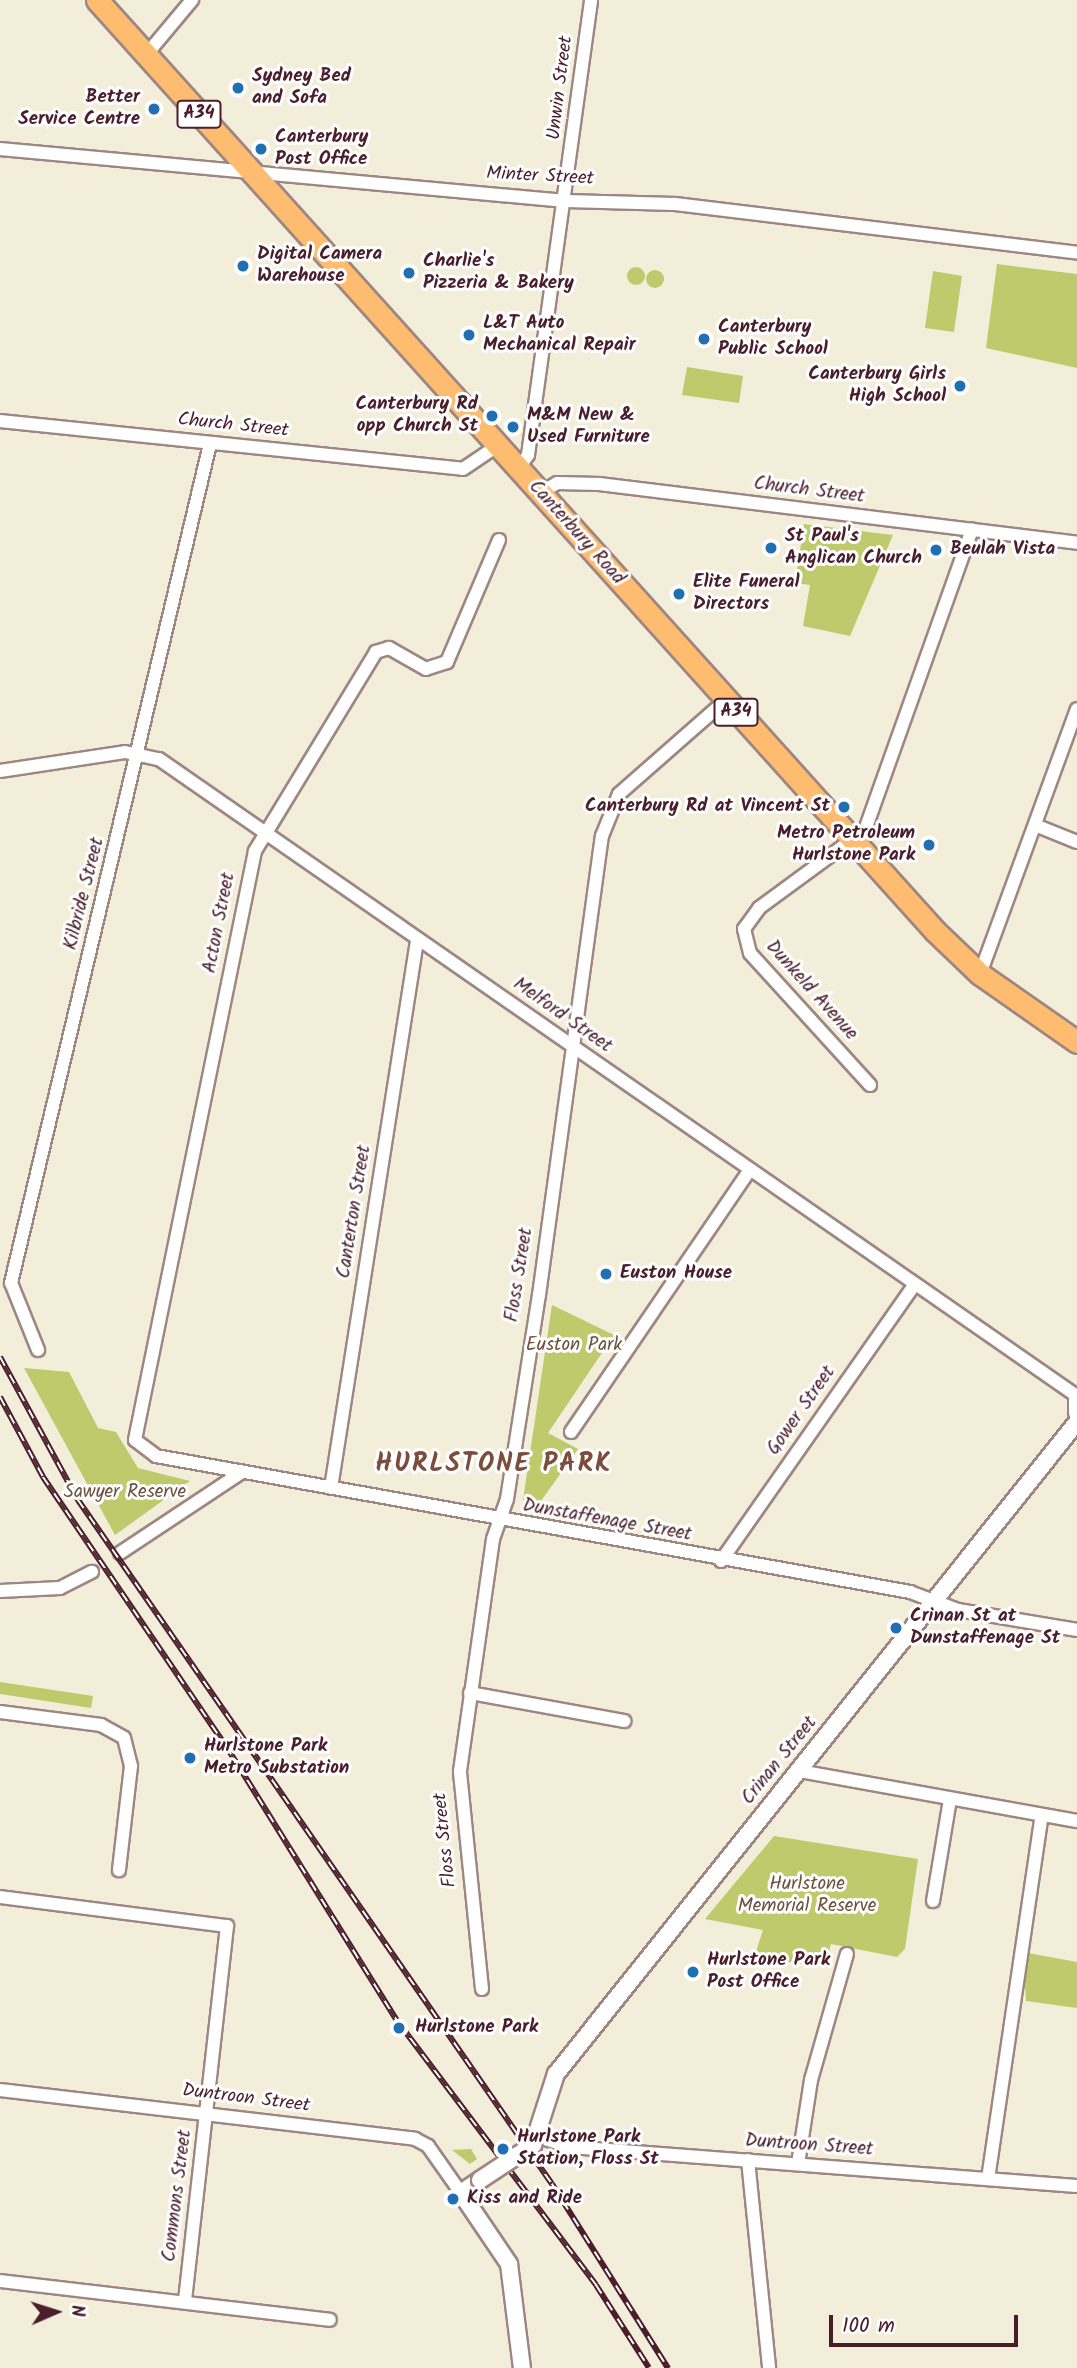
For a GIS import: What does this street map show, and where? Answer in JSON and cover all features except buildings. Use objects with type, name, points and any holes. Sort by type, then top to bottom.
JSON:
[{"type":"highway","name":"Canterbury Road","points":[[97,0],[851,839],[980,974],[1077,1042]]},
{"type":"street","points":[[146,55],[192,0]]},
{"type":"street","name":"Unwin Street","points":[[518,468],[528,455],[566,201],[591,0]]},
{"type":"street","name":"Minter Street","points":[[0,149],[566,201],[675,204],[1077,253]]},
{"type":"street","name":"Church Street","points":[[0,421],[463,470],[497,446]]},
{"type":"street","name":"Kilbride Street","points":[[38,1350],[11,1283],[139,752],[210,443]]},
{"type":"street","name":"Church Street","points":[[540,493],[557,483],[578,483],[1077,543]]},
{"type":"street","points":[[851,839],[865,830],[972,530]]},
{"type":"street","name":"Acton Street","points":[[135,1440],[249,871],[266,834],[376,652],[389,648],[426,669],[447,662],[499,540]]},
{"type":"street","name":"Floss Street","points":[[482,1989],[460,1771],[498,1521],[539,1294],[571,1045],[608,812],[626,786],[726,701]]},
{"type":"street","points":[[980,974],[1077,709]]},
{"type":"street","points":[[0,771],[139,752]]},
{"type":"street","name":"Melford Street","points":[[139,752],[159,759],[1077,1398]]},
{"type":"street","points":[[1035,825],[1077,842]]},
{"type":"street","name":"Dunkeld Avenue","points":[[851,839],[759,908],[744,938],[750,953],[870,1085]]},
{"type":"street","name":"Canterton Street","points":[[331,1488],[417,941]]},
{"type":"street","points":[[570,1432],[750,1170]]},
{"type":"street","name":"Gower Street","points":[[720,1561],[915,1284]]},
{"type":"street","points":[[1077,1398],[1077,1413]]},
{"type":"street","name":"Crinan Street","points":[[536,2141],[550,2083],[1077,1422]]},
{"type":"street","name":"Dunstaffenage Street","points":[[135,1440],[147,1454],[1077,1630]]},
{"type":"street","points":[[120,1553],[242,1472]]},
{"type":"street","points":[[0,1591],[60,1588],[92,1572]]},
{"type":"street","points":[[470,1693],[624,1721]]},
{"type":"street","points":[[0,1712],[100,1725],[124,1738],[131,1766],[119,1870]]},
{"type":"street","points":[[799,1771],[1077,1821]]},
{"type":"street","points":[[933,1901],[950,1799]]},
{"type":"street","points":[[988,2179],[1014,1987],[1042,1815]]},
{"type":"street","name":"Commons Street","points":[[0,1897],[227,1926],[185,2302]]},
{"type":"street","points":[[798,2164],[811,2080],[847,1955]]},
{"type":"street","name":"Duntroon Street","points":[[0,2090],[420,2140],[461,2193]]},
{"type":"street","points":[[522,2368],[509,2264],[461,2193],[536,2141]]},
{"type":"street","name":"Duntroon Street","points":[[536,2141],[570,2147],[1077,2186]]},
{"type":"street","points":[[748,2160],[769,2368]]},
{"type":"street","points":[[0,2281],[330,2320]]},
{"type":"green space","points":[[997,264],[1077,274],[1077,368],[986,348]]},
{"type":"green space","points":[[632,267],[640,267],[645,276],[643,283],[632,285],[627,280],[627,272]]},
{"type":"green space","points":[[655,270],[663,275],[664,279],[659,287],[655,288],[647,283],[646,279],[651,271]]},
{"type":"green space","points":[[933,271],[962,276],[954,332],[925,328]]},
{"type":"green space","points":[[687,367],[743,376],[739,403],[682,395]]},
{"type":"green space","points":[[804,524],[893,535],[850,636],[803,626],[810,585],[795,583]]},
{"type":"green space","name":"Euston Park","points":[[552,1305],[614,1335],[548,1433],[578,1449],[536,1508],[523,1500]]},
{"type":"green space","name":"Sawyer Reserve","points":[[24,1368],[69,1372],[98,1428],[116,1432],[138,1468],[190,1481],[115,1535]]},
{"type":"green space","points":[[0,1682],[93,1696],[91,1708],[0,1694]]},
{"type":"green space","name":"Hurlstone Memorial Reserve","points":[[774,1836],[918,1859],[905,1949],[897,1957],[831,1944],[825,1966],[754,1958],[763,1930],[705,1919]]},
{"type":"green space","points":[[1023,1952],[1077,1962],[1077,2008],[1026,2001]]},
{"type":"green space","points":[[471,2149],[477,2159],[470,2164],[452,2150]]},
{"type":"railway","points":[[0,1357],[78,1500],[552,2184],[668,2368]]},
{"type":"railway","points":[[0,1397],[43,1477],[226,1746],[398,2022],[596,2285],[649,2368]]},
{"type":"place","name":"Sydney Bed and Sofa","points":[[238,88]]},
{"type":"place","name":"Better Service Centre","points":[[154,109]]},
{"type":"place","name":"Canterbury Post Office","points":[[261,149]]},
{"type":"place","name":"Digital Camera Warehouse","points":[[243,266]]},
{"type":"place","name":"Charlie's Pizzeria & Bakery","points":[[409,273]]},
{"type":"place","name":"L&T Auto Mechanical Repair","points":[[469,335]]},
{"type":"place","name":"Canterbury Public School","points":[[704,339]]},
{"type":"place","name":"Canterbury Girls High School","points":[[960,386]]},
{"type":"place","name":"Canterbury Rd opp Church St","points":[[492,416]]},
{"type":"place","name":"M&M New & Used Furniture","points":[[513,427]]},
{"type":"place","name":"St Paul's Anglican Church","points":[[771,548]]},
{"type":"place","name":"Beulah Vista","points":[[936,550]]},
{"type":"place","name":"Elite Funeral Directors","points":[[679,594]]},
{"type":"place","name":"Canterbury Rd at Vincent St","points":[[844,807]]},
{"type":"place","name":"Metro Petroleum Hurlstone Park","points":[[929,845]]},
{"type":"place","name":"Euston House","points":[[606,1274]]},
{"type":"place","name":"Crinan St at Dunstaffenage St","points":[[896,1628]]},
{"type":"place","name":"Hurlstone Park Metro Substation","points":[[190,1758]]},
{"type":"place","name":"Hurlstone Park Post Office","points":[[693,1972]]},
{"type":"place","name":"Hurlstone Park","points":[[399,2028]]},
{"type":"place","name":"Hurlstone Park Station, Floss St","points":[[503,2149]]},
{"type":"place","name":"Kiss and Ride","points":[[453,2199]]},
{"type":"district","name":"HURLSTONE PARK","points":[[494,1465]]}]
